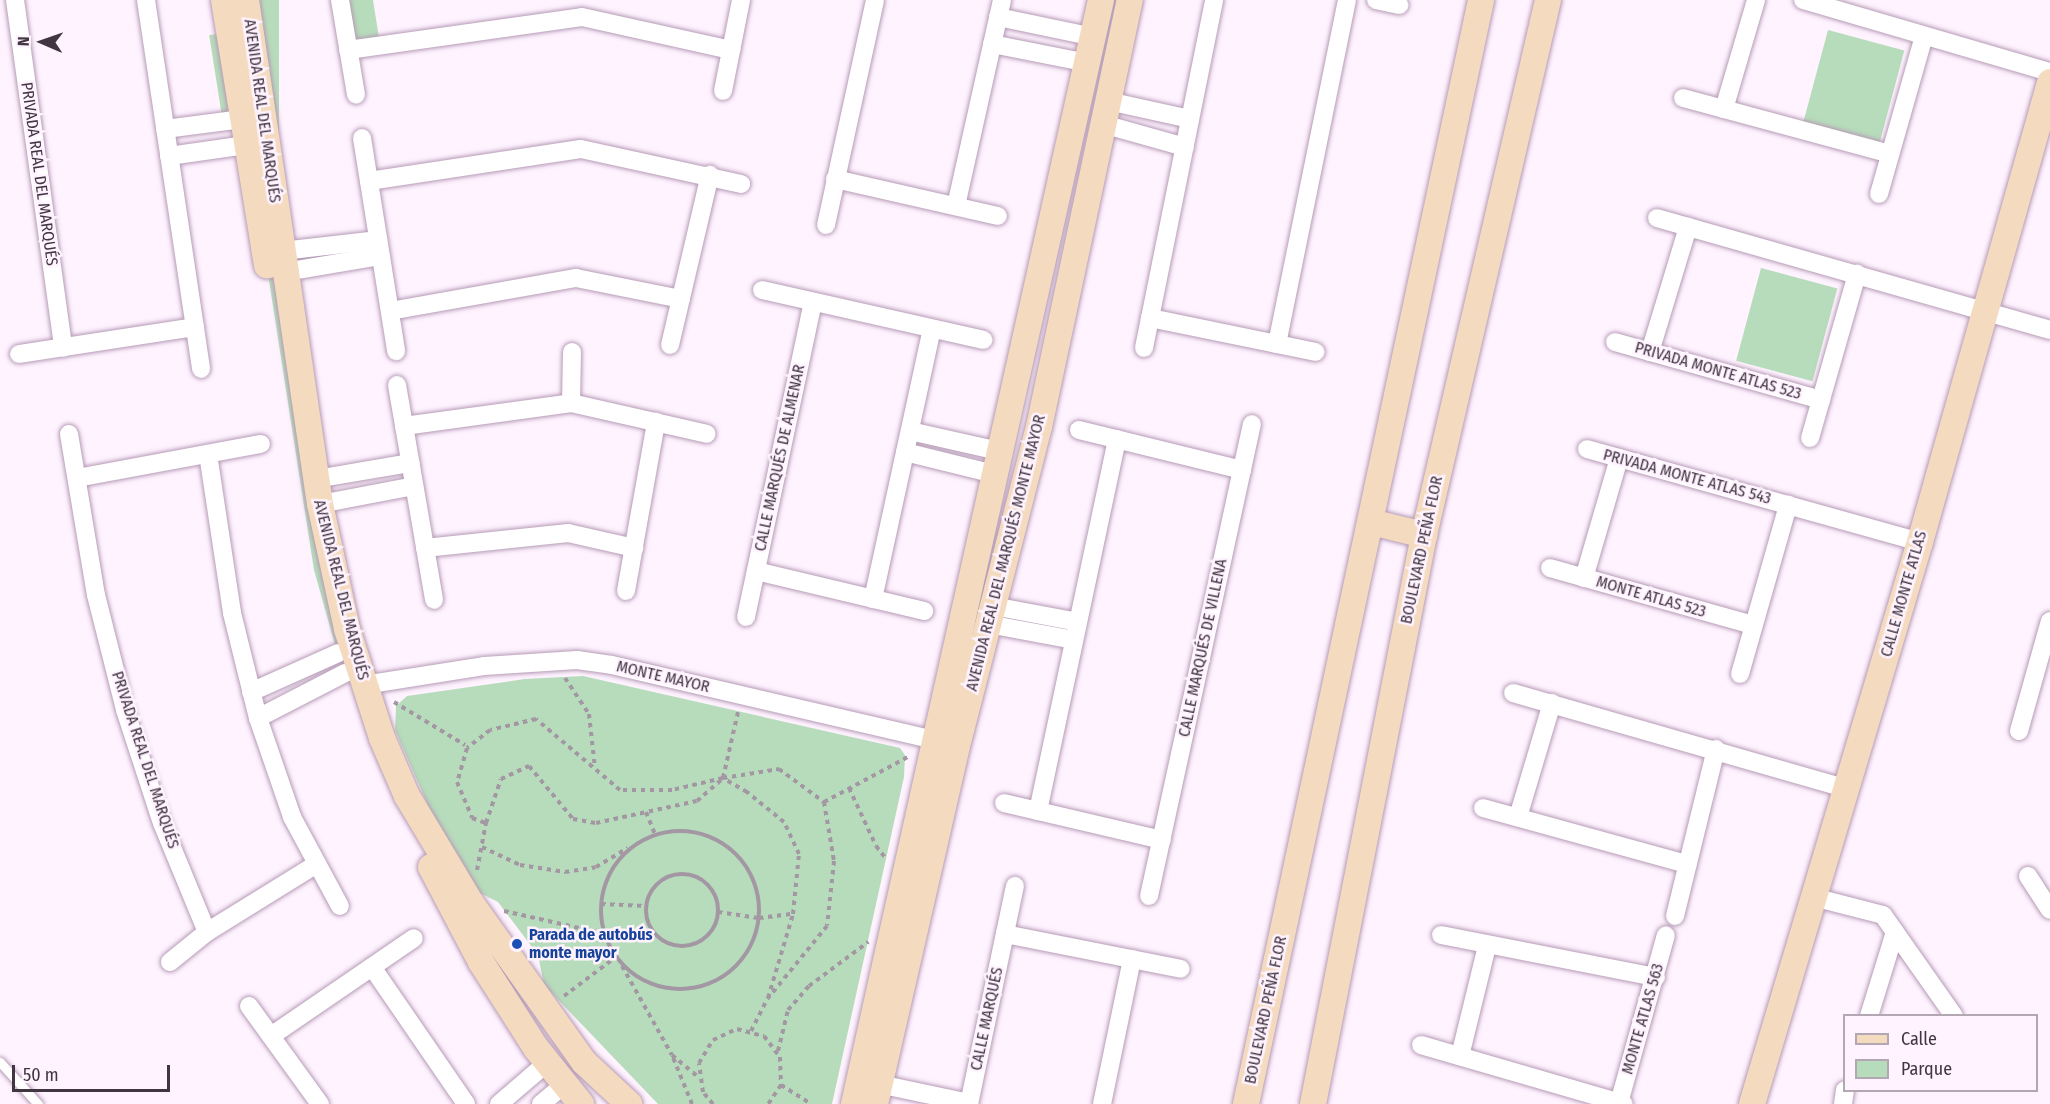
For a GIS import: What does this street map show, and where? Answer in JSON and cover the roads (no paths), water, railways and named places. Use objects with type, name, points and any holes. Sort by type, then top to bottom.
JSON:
[{"type":"street","name":"PRIVADA REAL DEL MARQUÉS","points":[[15,0],[63,348]]},
{"type":"street","points":[[146,0],[201,369]]},
{"type":"street","name":"AVENIDA REAL DEL MARQUÉS","points":[[224,0],[246,145],[317,566],[349,670],[393,796],[481,962],[548,1062],[581,1104]]},
{"type":"street","name":"AVENIDA REAL DEL MARQUÉS","points":[[246,0],[318,491],[349,670],[407,796],[471,903],[584,1062],[628,1104]]},
{"type":"street","points":[[340,0],[356,95]]},
{"type":"street","points":[[723,91],[741,0]]},
{"type":"street","points":[[826,225],[875,0]]},
{"type":"street","name":"AVENIDA REAL DEL MARQUÉS MONTE MAYOR","points":[[875,1099],[1001,463],[1101,0]]},
{"type":"street","name":"AVENIDA REAL DEL MARQUÉS MONTE MAYOR","points":[[875,1099],[895,928],[905,883],[947,743],[991,615],[1039,427],[1130,0]]},
{"type":"street","points":[[1144,348],[1214,0]]},
{"type":"street","points":[[1277,344],[1347,0]]},
{"type":"street","points":[[1376,0],[1399,5]]},
{"type":"street","name":"BOULEVARD PEÑA FLOR","points":[[1246,1104],[1481,0]]},
{"type":"street","name":"BOULEVARD PEÑA FLOR","points":[[1312,1104],[1424,535],[1548,0]]},
{"type":"street","points":[[1724,109],[1756,0]]},
{"type":"street","points":[[1803,0],[2050,72]]},
{"type":"street","points":[[956,206],[1000,8],[1094,37]]},
{"type":"street","points":[[348,50],[582,17],[731,50]]},
{"type":"street","points":[[1879,194],[1924,36]]},
{"type":"street","points":[[992,44],[1088,63]]},
{"type":"street","name":"CALLE MONTE ATLAS","points":[[1752,1104],[1920,542],[1983,310],[2050,82]]},
{"type":"street","points":[[1683,98],[1890,154]]},
{"type":"street","points":[[1106,112],[1190,119]]},
{"type":"street","points":[[1106,112],[1185,147]]},
{"type":"street","points":[[165,129],[242,119]]},
{"type":"street","points":[[362,138],[396,351]]},
{"type":"street","points":[[169,156],[246,145]]},
{"type":"street","points":[[369,181],[581,149],[710,175],[741,184]]},
{"type":"street","points":[[670,345],[710,175]]},
{"type":"street","points":[[835,179],[998,216]]},
{"type":"street","points":[[1657,218],[2050,330]]},
{"type":"street","points":[[1650,352],[1688,227]]},
{"type":"street","points":[[284,261],[380,248]]},
{"type":"street","name":"PRIVADA MONTE ATLAS 523","points":[[1810,438],[1857,274]]},
{"type":"street","points":[[390,311],[576,278],[681,299]]},
{"type":"street","points":[[762,290],[983,340]]},
{"type":"street","name":"CALLE MARQUÉS DE ALMENAR","points":[[813,302],[756,571],[924,611]]},
{"type":"street","points":[[1150,318],[1316,352]]},
{"type":"street","points":[[19,354],[195,327]]},
{"type":"street","points":[[873,599],[932,329]]},
{"type":"street","name":"PRIVADA MONTE ATLAS 523","points":[[1615,342],[1821,400]]},
{"type":"street","points":[[571,403],[572,352]]},
{"type":"street","points":[[397,385],[434,600]]},
{"type":"street","points":[[404,426],[571,403],[707,434]]},
{"type":"street","points":[[626,591],[656,422]]},
{"type":"street","name":"CALLE MARQUÉS DE VILLENA","points":[[1149,896],[1252,424]]},
{"type":"street","points":[[1079,430],[1242,470]]},
{"type":"street","points":[[910,431],[1001,463]]},
{"type":"street","name":"PRIVADA REAL DEL MARQUÉS","points":[[69,434],[96,595],[125,710],[162,823],[207,932]]},
{"type":"street","points":[[1038,811],[1117,439]]},
{"type":"street","points":[[77,478],[261,444]]},
{"type":"street","name":"PRIVADA MONTE ATLAS 543","points":[[1587,449],[1920,542]]},
{"type":"street","points":[[905,452],[1001,463]]},
{"type":"street","points":[[208,454],[218,534],[258,718],[292,817],[315,865],[340,906]]},
{"type":"street","points":[[1584,578],[1619,458]]},
{"type":"street","points":[[318,491],[411,463]]},
{"type":"street","points":[[318,491],[414,486]]},
{"type":"street","name":"PRIVADA MONTE ATLAS 543","points":[[1740,674],[1788,505]]},
{"type":"street","points":[[1371,522],[1424,535]]},
{"type":"street","points":[[425,548],[568,533],[634,548]]},
{"type":"street","name":"MONTE ATLAS 523","points":[[1550,568],[1753,626]]},
{"type":"street","points":[[746,617],[756,571]]},
{"type":"street","points":[[991,615],[1078,622]]},
{"type":"street","points":[[991,615],[1074,640]]},
{"type":"street","points":[[2019,731],[2042,683],[2050,621]]},
{"type":"street","name":"MONTE MAYOR","points":[[349,670],[548,660],[612,665],[947,743]]},
{"type":"street","points":[[251,692],[349,670]]},
{"type":"street","points":[[258,718],[349,670]]},
{"type":"street","points":[[1513,693],[1716,749],[1847,789]]},
{"type":"street","points":[[1518,817],[1552,703]]},
{"type":"street","points":[[1675,916],[1716,749]]},
{"type":"street","points":[[1004,803],[1162,840]]},
{"type":"street","points":[[1484,807],[1687,864]]},
{"type":"street","points":[[170,962],[207,932],[315,865]]},
{"type":"street","points":[[2028,876],[2050,910]]},
{"type":"street","name":"CALLE MARQUÉS","points":[[969,1103],[1015,886]]},
{"type":"street","points":[[1813,897],[1883,915],[1953,1014]]},
{"type":"street","points":[[1870,1014],[1895,932]]},
{"type":"street","points":[[1005,934],[1181,969]]},
{"type":"street","name":"MONTE ATLAS 563","points":[[1622,1103],[1666,934]]},
{"type":"street","points":[[1441,935],[1487,946],[1656,977]]},
{"type":"street","points":[[271,1036],[414,938]]},
{"type":"street","points":[[1460,1056],[1487,946]]},
{"type":"street","points":[[1102,1104],[1132,959]]},
{"type":"street","points":[[372,967],[466,1104]]},
{"type":"street","points":[[249,1006],[320,1104]]},
{"type":"street","points":[[1420,1045],[1622,1103]]},
{"type":"street","points":[[499,1104],[548,1062]]},
{"type":"street","points":[[541,1104],[565,1084]]},
{"type":"street","points":[[875,1099],[969,1103]]},
{"type":"lane","points":[[0,1062],[38,1104]]},
{"type":"place","name":"Parada de autobús monte mayor","points":[[517,944]]}]
